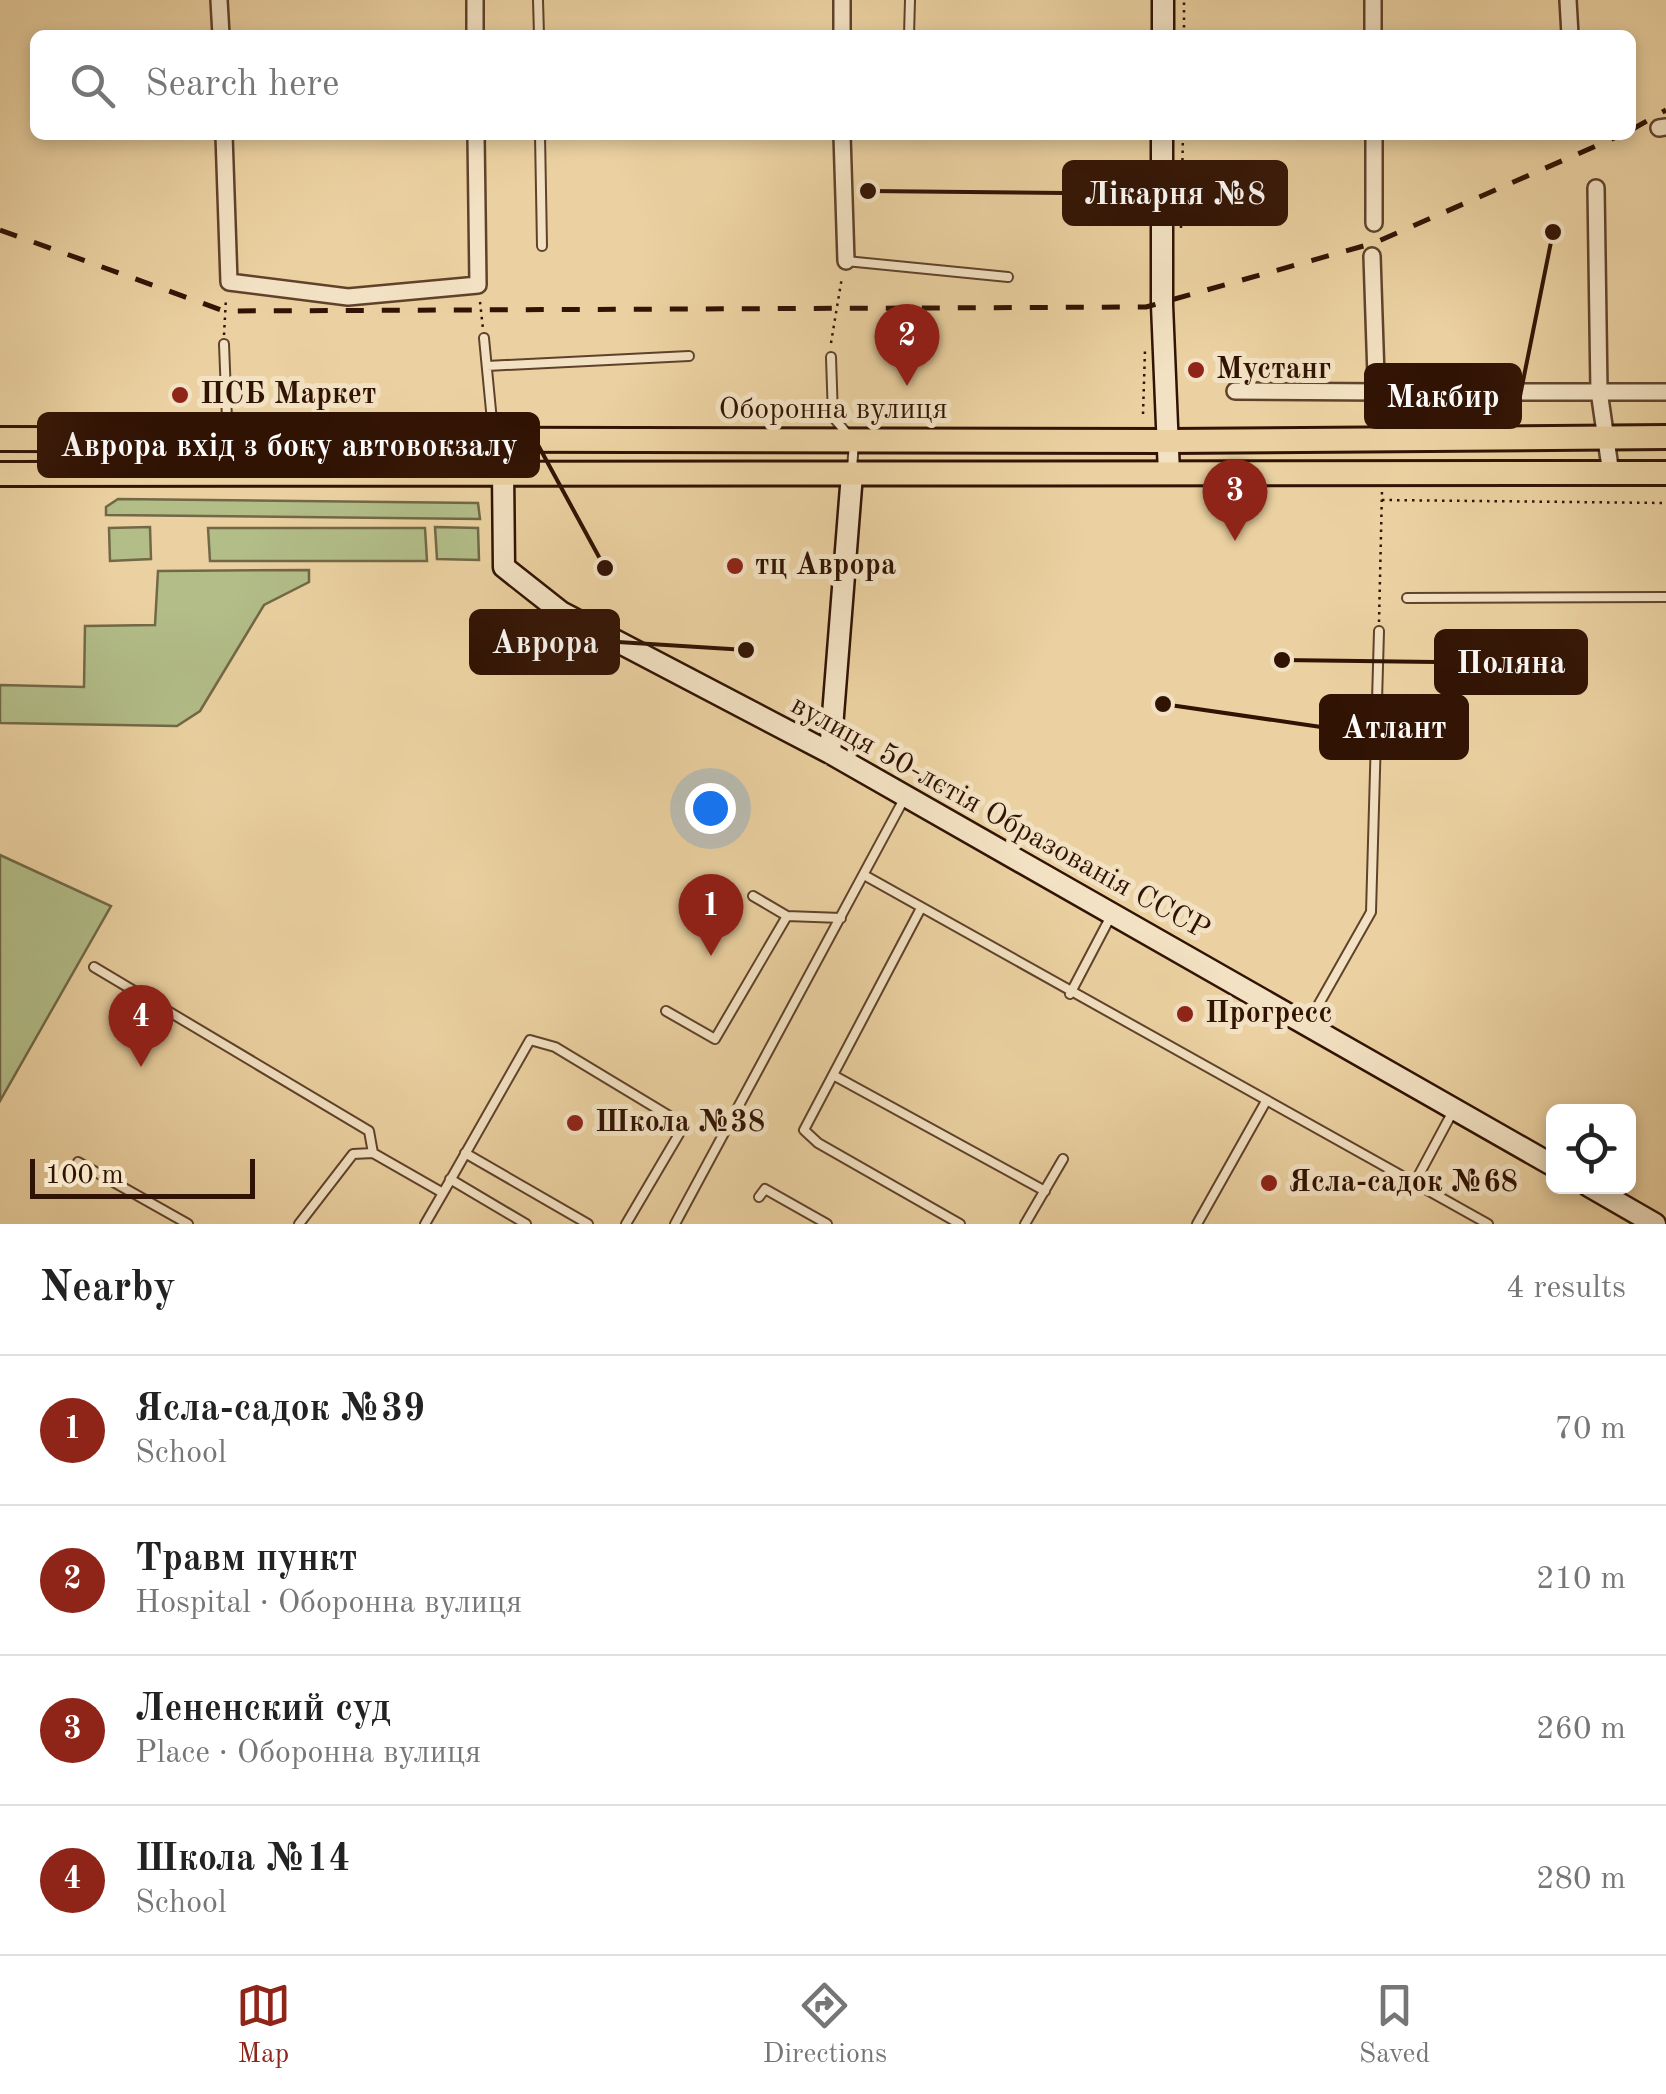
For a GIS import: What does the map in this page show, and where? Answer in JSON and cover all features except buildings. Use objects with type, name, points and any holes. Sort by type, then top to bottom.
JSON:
[{"type":"main road","name":"Оборонна вулиця","points":[[0,440],[1170,442],[1666,437]]},
{"type":"main road","name":"Оборонна вулиця","points":[[0,474],[1666,473]]},
{"type":"street","points":[[220,0],[221,30]]},
{"type":"street","points":[[475,0],[476,30]]},
{"type":"street","points":[[842,0],[842,30]]},
{"type":"street","points":[[1163,30],[1164,0]]},
{"type":"street","points":[[1374,0],[1374,30]]},
{"type":"street","points":[[1568,0],[1570,30]]},
{"type":"street","points":[[224,140],[229,282],[348,297],[478,286],[476,140]]},
{"type":"street","points":[[842,140],[846,261]]},
{"type":"street","points":[[1162,140],[1162,305],[1169,474]]},
{"type":"street","points":[[1374,140],[1374,223]]},
{"type":"street","points":[[1596,188],[1600,392],[1611,474]]},
{"type":"street","points":[[1372,256],[1376,377],[1383,392]]},
{"type":"street","points":[[1234,391],[1666,392]]},
{"type":"street","name":"вулиця 50-лєтія Образованія СССР","points":[[504,471],[500,555],[514,578],[561,612],[830,753],[904,799],[1546,1162]]},
{"type":"street","points":[[830,753],[852,474]]},
{"type":"street","points":[[1603,1194],[1655,1224]]},
{"type":"lane","points":[[538,0],[539,30]]},
{"type":"lane","points":[[909,30],[910,0]]},
{"type":"lane","points":[[540,140],[542,246]]},
{"type":"lane","points":[[846,261],[1008,277]]},
{"type":"lane","points":[[484,338],[504,471]]},
{"type":"lane","points":[[224,344],[230,474]]},
{"type":"lane","points":[[487,366],[689,356]]},
{"type":"lane","points":[[830,357],[834,417],[854,442],[852,474]]},
{"type":"lane","points":[[0,431],[1,452]]},
{"type":"lane","points":[[0,474],[1,464]]},
{"type":"lane","points":[[1407,598],[1666,598]]},
{"type":"lane","points":[[1306,1025],[1371,912],[1379,631]]},
{"type":"lane","points":[[692,1224],[677,1220],[904,799]]},
{"type":"lane","points":[[864,875],[1474,1221],[1488,1224]]},
{"type":"lane","points":[[753,896],[787,916],[841,918]]},
{"type":"lane","points":[[921,908],[804,1130],[818,1144],[960,1224]]},
{"type":"lane","points":[[1070,994],[1112,914]]},
{"type":"lane","points":[[666,1012],[715,1039],[787,916]]},
{"type":"lane","points":[[94,967],[368,1131],[373,1153]]},
{"type":"lane","points":[[426,1224],[530,1040],[555,1047],[676,1120],[679,1134],[626,1224]]},
{"type":"lane","points":[[833,1075],[1044,1191]]},
{"type":"lane","points":[[1197,1224],[1265,1103]]},
{"type":"lane","points":[[1414,1184],[1454,1110]]},
{"type":"lane","points":[[465,1152],[588,1224]]},
{"type":"lane","points":[[299,1224],[353,1154],[373,1153],[443,1193]]},
{"type":"lane","points":[[1025,1224],[1063,1158]]},
{"type":"lane","points":[[78,1162],[188,1224]]},
{"type":"lane","points":[[450,1179],[526,1224]]},
{"type":"lane","points":[[759,1197],[765,1189],[827,1224]]},
{"type":"lane","points":[[160,1224],[167,1212]]},
{"type":"lane","points":[[935,1224],[941,1213]]},
{"type":"path","points":[[1184,0],[1184,30]]},
{"type":"path","points":[[1181,233],[1183,140]]},
{"type":"path","points":[[830,357],[834,308],[846,261]]},
{"type":"path","points":[[224,344],[229,282]]},
{"type":"path","points":[[478,286],[484,338]]},
{"type":"path","points":[[1144,414],[1145,342]]},
{"type":"path","points":[[1379,631],[1382,474]]},
{"type":"path","points":[[1382,500],[1666,503]]},
{"type":"green space","points":[[118,499],[478,503],[480,519],[106,515],[106,507]]},
{"type":"green space","points":[[150,527],[151,559],[110,561],[109,528]]},
{"type":"green space","points":[[435,527],[478,528],[479,560],[437,559]]},
{"type":"green space","points":[[208,528],[425,528],[427,561],[210,561]]},
{"type":"green space","points":[[309,570],[309,582],[264,605],[200,711],[177,726],[0,723],[0,685],[84,687],[85,626],[155,625],[158,571]]},
{"type":"green space","points":[[0,855],[111,906],[0,1101]]},
{"type":"railway","points":[[1636,127],[1666,110]]},
{"type":"railway","points":[[0,230],[224,311],[1146,307],[1374,243],[1610,140]]},
{"type":"place","name":"Лікарня №8","points":[[868,191]]},
{"type":"place","name":"Макбир","points":[[1553,232]]},
{"type":"place","name":"Мустанг","points":[[1196,370]]},
{"type":"place","name":"Травм пункт","points":[[907,386]]},
{"type":"place","name":"ПСБ Маркет","points":[[180,395]]},
{"type":"place","name":"Лененский суд","points":[[1235,541]]},
{"type":"place","name":"тц Аврора","points":[[735,566]]},
{"type":"place","name":"Аврора вхід з боку автовокзалу","points":[[605,568]]},
{"type":"place","name":"Аврора","points":[[746,650]]},
{"type":"place","name":"Поляна","points":[[1282,660]]},
{"type":"place","name":"Атлант","points":[[1163,704]]},
{"type":"place","name":"Ясла-садок №39","points":[[711,956]]},
{"type":"place","name":"Прогресс","points":[[1185,1014]]},
{"type":"place","name":"Школа №14","points":[[141,1067]]},
{"type":"place","name":"Школа №38","points":[[575,1123]]},
{"type":"place","name":"Ясла-садок №68","points":[[1269,1183]]}]
